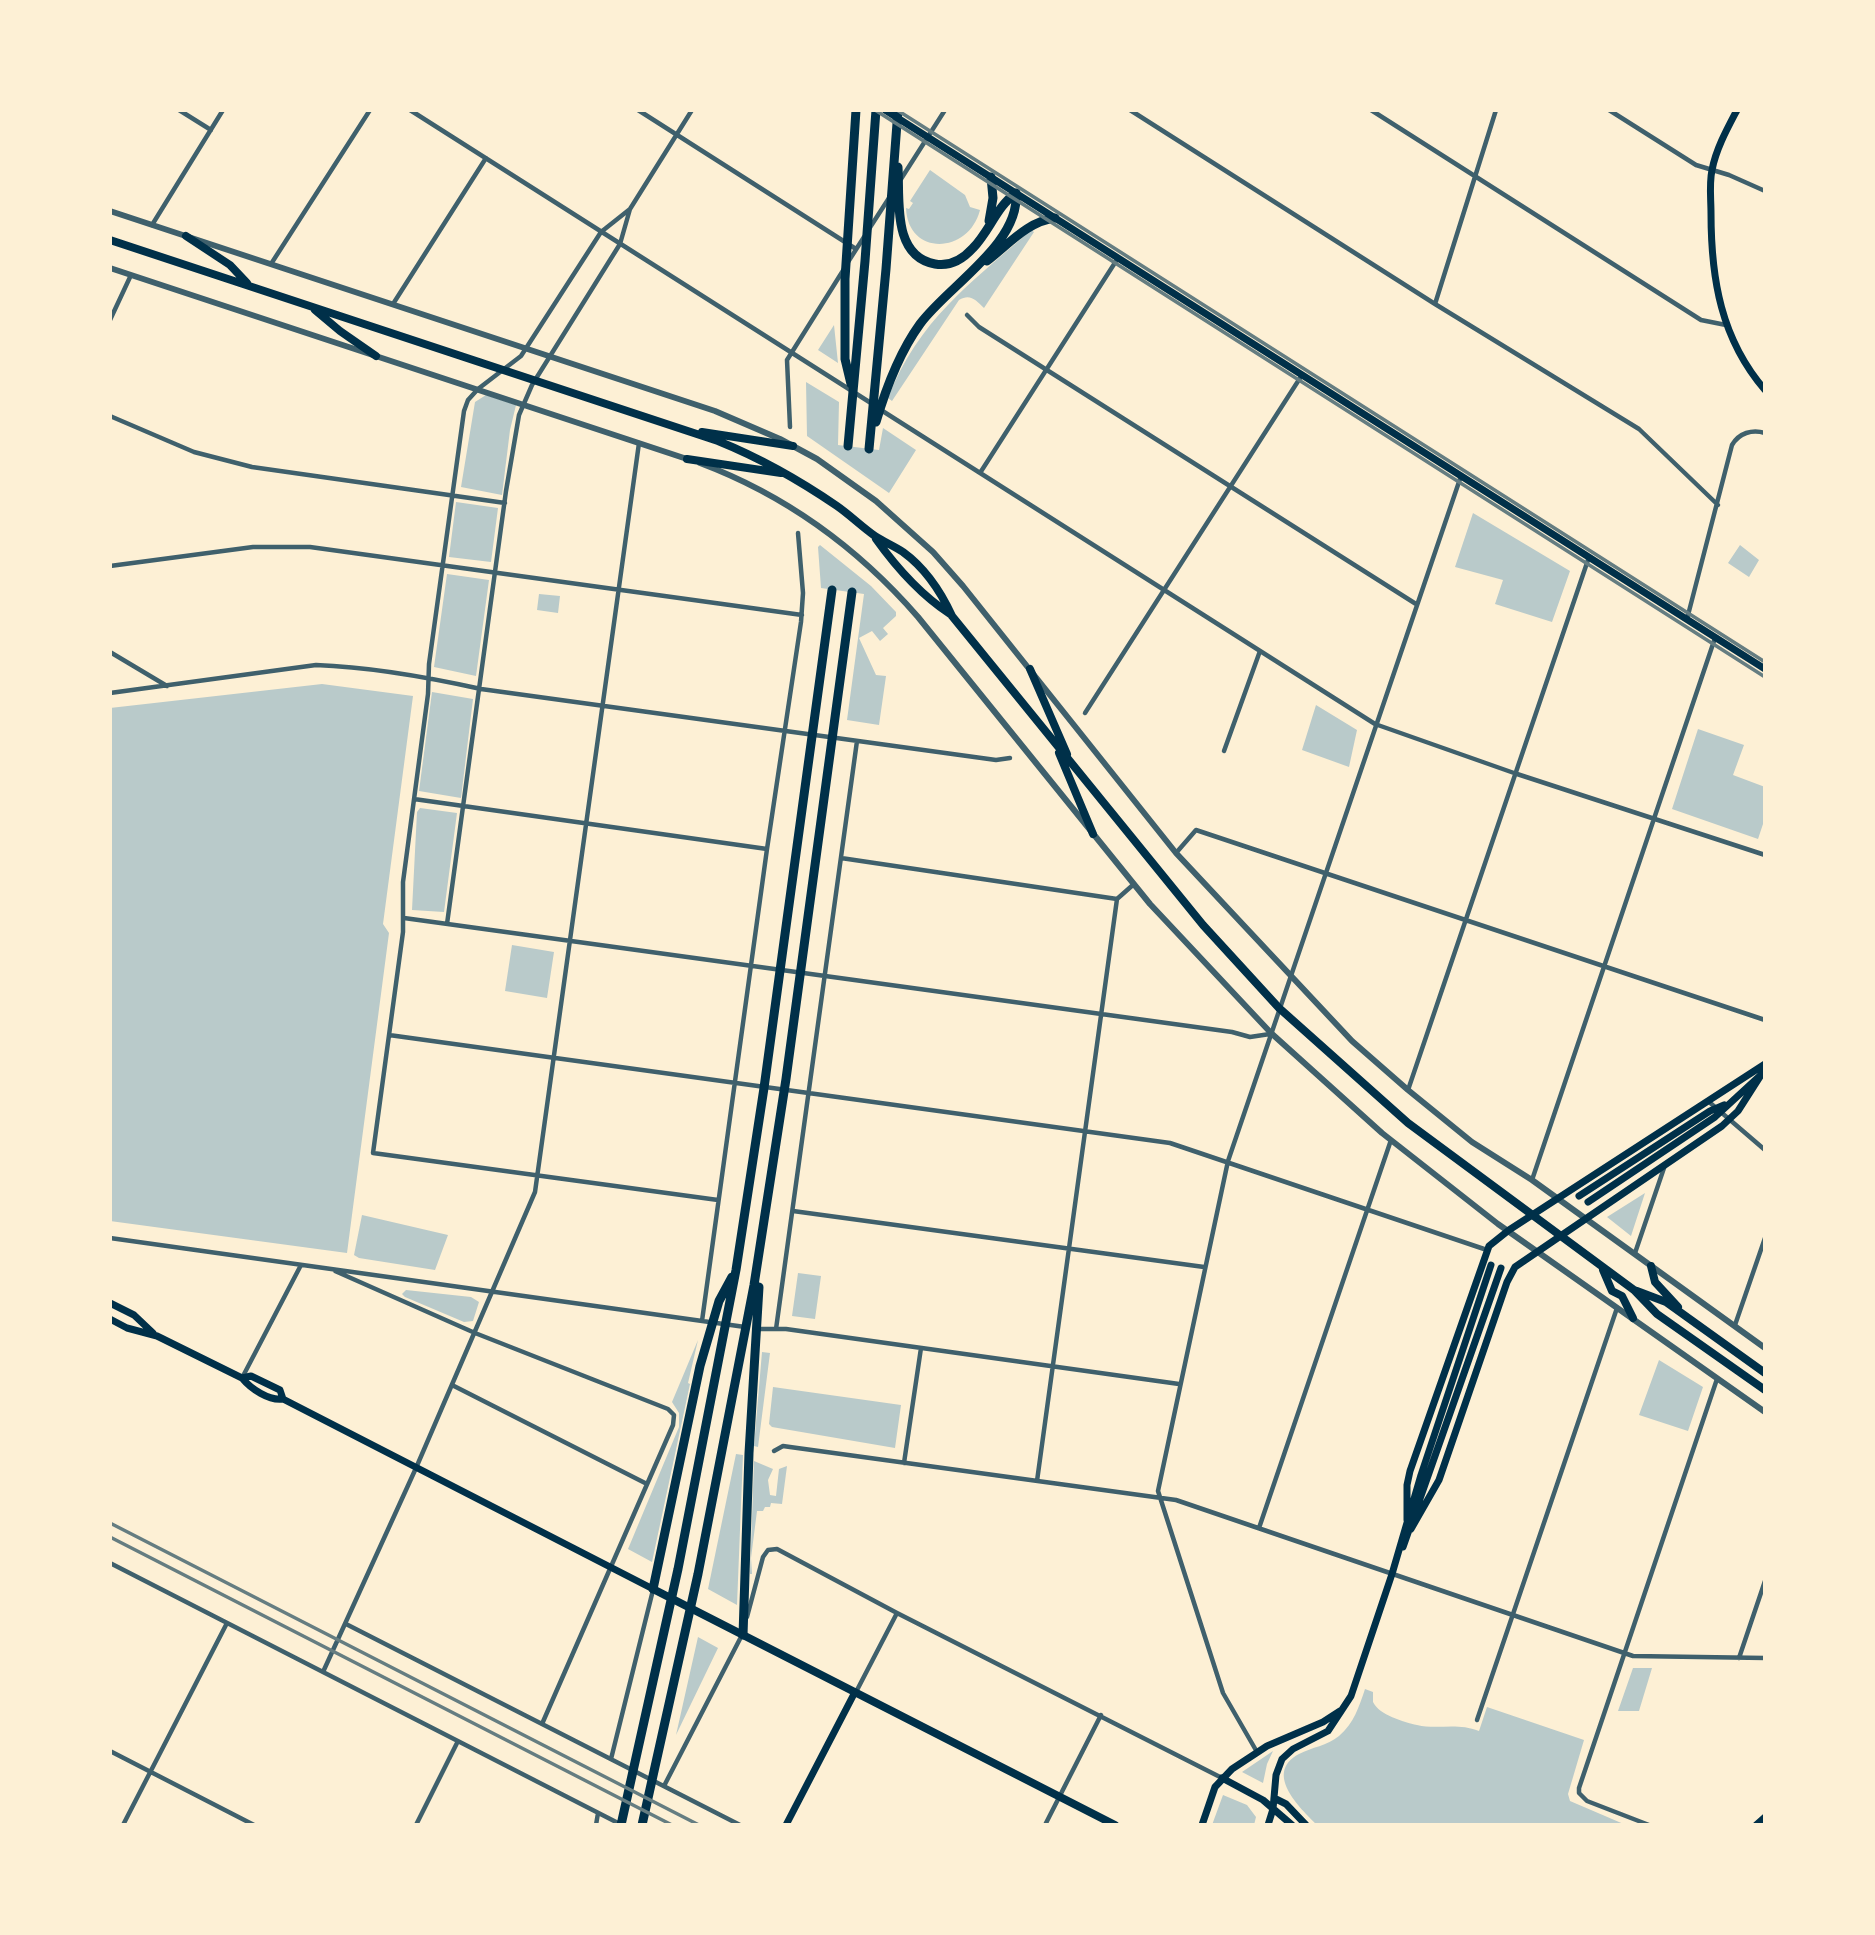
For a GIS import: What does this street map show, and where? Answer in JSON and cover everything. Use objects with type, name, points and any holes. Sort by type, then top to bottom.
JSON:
[{"type":"highway","points":[[853,391],[845,359],[845,288],[856,110]]},
{"type":"highway","points":[[848,446],[876,110]]},
{"type":"highway","points":[[898,110],[869,449],[885,395],[909,341],[930,312],[991,251],[1004,234],[1015,209],[1016,193]]},
{"type":"highway","points":[[897,127],[904,239],[910,249],[927,261],[945,265],[962,258],[979,242],[1006,201],[1016,193]]},
{"type":"highway","points":[[979,242],[992,208],[991,177]]},
{"type":"highway","points":[[963,278],[1030,227],[1055,218]]},
{"type":"highway","points":[[621,1825],[678,1569],[736,1270],[766,1075],[832,590]]},
{"type":"highway","points":[[642,1825],[698,1574],[734,1396],[761,1242],[788,1066],[852,592]]},
{"type":"highway","points":[[743,1635],[748,1467],[761,1242]]},
{"type":"highway","points":[[653,1589],[699,1366],[719,1301],[736,1270]]},
{"type":"main road","points":[[885,110],[1765,669]]},
{"type":"main road","points":[[1737,110],[1712,170],[1712,243],[1718,295],[1726,326],[1742,361],[1765,390]]},
{"type":"main road","points":[[186,236],[230,265],[250,285]]},
{"type":"main road","points":[[110,240],[505,369],[736,448],[787,474],[844,511],[874,535],[902,551],[942,595],[953,616],[1203,925],[1279,1009],[1398,1116],[1634,1290],[1657,1314],[1765,1390]]},
{"type":"main road","points":[[310,306],[376,356]]},
{"type":"main road","points":[[682,428],[793,446]]},
{"type":"main road","points":[[687,459],[787,474]]},
{"type":"main road","points":[[874,535],[891,559],[925,595],[953,616]]},
{"type":"main road","points":[[1030,669],[1073,766]]},
{"type":"main road","points":[[1055,743],[1093,834]]},
{"type":"main road","points":[[1407,1520],[1410,1471],[1487,1250],[1494,1240],[1765,1064]]},
{"type":"main road","points":[[1588,1202],[1718,1110],[1763,1073]]},
{"type":"main road","points":[[1411,1529],[1439,1480],[1509,1276],[1517,1264],[1730,1120],[1753,1091],[1763,1073]]},
{"type":"main road","points":[[1579,1196],[1718,1110]]},
{"type":"main road","points":[[1396,1563],[1407,1520],[1491,1265]]},
{"type":"main road","points":[[1651,1266],[1655,1282],[1686,1317]]},
{"type":"main road","points":[[1602,1267],[1612,1291],[1622,1296],[1633,1318]]},
{"type":"main road","points":[[1268,1825],[1273,1808],[1276,1775],[1282,1759],[1293,1749],[1328,1731],[1350,1696],[1501,1268]]},
{"type":"main road","points":[[1634,1290],[1666,1302],[1765,1373]]},
{"type":"main road","points":[[110,1303],[134,1315],[156,1336]]},
{"type":"main road","points":[[110,1319],[127,1328],[156,1336],[242,1378],[251,1376],[280,1390],[283,1399],[1115,1825]]},
{"type":"main road","points":[[786,1825],[855,1692]]},
{"type":"main road","points":[[1202,1825],[1215,1787],[1222,1778],[1279,1739],[1323,1722],[1343,1709]]},
{"type":"main road","points":[[1222,1778],[1263,1800],[1292,1825]]},
{"type":"main road","points":[[1274,1798],[1286,1804],[1306,1825]]},
{"type":"main road","points":[[1756,1825],[1765,1817]]},
{"type":"street","points":[[179,110],[211,130]]},
{"type":"street","points":[[152,225],[223,110]]},
{"type":"street","points":[[271,264],[370,110]]},
{"type":"street","points":[[411,110],[1375,724],[1514,773],[1765,855]]},
{"type":"street","points":[[638,110],[856,249]]},
{"type":"street","points":[[447,924],[505,503],[523,403],[620,244],[630,209],[692,110]]},
{"type":"street","points":[[790,427],[786,368],[791,352],[945,110]]},
{"type":"street","points":[[1130,110],[1435,304],[1639,429],[1718,505]]},
{"type":"street","points":[[1371,110],[1702,320],[1726,326]]},
{"type":"street","points":[[1435,304],[1496,110]]},
{"type":"street","points":[[1609,110],[1696,165],[1729,174],[1765,191]]},
{"type":"street","points":[[393,304],[486,158]]},
{"type":"street","points":[[630,209],[601,232],[527,348],[478,389],[467,403],[463,415],[403,882],[404,918],[373,1153],[718,1200]]},
{"type":"street","points":[[110,211],[722,414],[793,446],[842,476],[908,529],[953,574],[1176,853],[1290,978],[1352,1041],[1472,1142],[1635,1253],[1765,1348]]},
{"type":"street","points":[[981,473],[1118,258]]},
{"type":"street","points":[[110,268],[687,459],[745,482],[798,512],[878,574],[918,617],[1134,884],[1222,983],[1271,1033],[1391,1140],[1537,1251],[1765,1412]]},
{"type":"street","points":[[110,320],[131,275]]},
{"type":"street","points":[[967,315],[976,325],[1416,604]]},
{"type":"street","points":[[1085,713],[1302,375]]},
{"type":"street","points":[[110,416],[194,452],[252,467],[505,503]]},
{"type":"street","points":[[1687,619],[1732,445],[1745,433],[1765,433]]},
{"type":"street","points":[[323,1672],[416,1468],[532,1200],[538,1175],[639,443]]},
{"type":"street","points":[[1257,1752],[1223,1693],[1158,1490],[1228,1161],[1461,476]]},
{"type":"street","points":[[704,1322],[766,849],[802,615],[798,533]]},
{"type":"street","points":[[110,566],[253,547],[310,547],[802,615]]},
{"type":"street","points":[[1408,1090],[1589,556]]},
{"type":"street","points":[[1531,1180],[1716,637]]},
{"type":"street","points":[[1224,751],[1260,650]]},
{"type":"street","points":[[110,652],[167,686]]},
{"type":"street","points":[[110,693],[316,665],[429,678],[481,689],[999,761],[1010,758]]},
{"type":"street","points":[[776,1329],[857,741]]},
{"type":"street","points":[[414,799],[766,849]]},
{"type":"street","points":[[1176,853],[1196,830],[1602,968],[1765,1020]]},
{"type":"street","points":[[841,858],[1117,899]]},
{"type":"street","points":[[1037,1481],[1117,899],[1134,884]]},
{"type":"street","points":[[404,918],[1232,1032],[1250,1037],[1271,1033]]},
{"type":"street","points":[[389,1035],[1170,1143],[1487,1250]]},
{"type":"street","points":[[1707,1100],[1765,1150]]},
{"type":"street","points":[[1259,1528],[1391,1140]]},
{"type":"street","points":[[1635,1253],[1665,1166]]},
{"type":"street","points":[[793,1211],[1204,1267]]},
{"type":"street","points":[[110,1238],[704,1322],[764,1330],[776,1329],[1180,1384]]},
{"type":"street","points":[[1735,1325],[1765,1238]]},
{"type":"street","points":[[242,1378],[301,1265]]},
{"type":"street","points":[[331,1269],[475,1333],[668,1409],[674,1415],[673,1425],[542,1724]]},
{"type":"street","points":[[1477,1720],[1617,1307]]},
{"type":"street","points":[[905,1462],[921,1348]]},
{"type":"street","points":[[1649,1825],[1587,1801],[1579,1793],[1623,1654],[1717,1378]]},
{"type":"street","points":[[452,1385],[647,1483]]},
{"type":"street","points":[[774,1451],[780,1447],[790,1447],[1178,1501],[1634,1657],[1765,1658]]},
{"type":"street","points":[[664,1786],[743,1635],[763,1557],[768,1550],[774,1548],[1222,1778]]},
{"type":"street","points":[[110,1563],[621,1825]]},
{"type":"street","points":[[1739,1657],[1765,1581]]},
{"type":"street","points":[[611,1759],[653,1589]]},
{"type":"street","points":[[855,1692],[897,1613]]},
{"type":"street","points":[[123,1825],[227,1623]]},
{"type":"street","points":[[346,1624],[740,1825]]},
{"type":"street","points":[[1045,1825],[1101,1716]]},
{"type":"street","points":[[416,1825],[458,1741]]},
{"type":"street","points":[[110,1751],[254,1825]]},
{"type":"street","points":[[596,1825],[598,1813]]},
{"type":"shaded area","points":[[930,170],[965,195],[970,207],[980,210],[974,225],[952,242],[927,242],[917,235],[909,224],[906,208],[909,209],[913,203],[910,201]]},
{"type":"shaded area","points":[[1031,230],[1034,232],[984,308],[970,297],[959,300],[892,401],[888,398],[901,370],[931,324],[967,286]]},
{"type":"shaded area","points":[[834,325],[838,363],[818,350]]},
{"type":"shaded area","points":[[806,382],[839,402],[838,445],[879,450],[883,428],[916,450],[889,493],[807,436]]},
{"type":"shaded area","points":[[486,395],[516,405],[502,495],[461,487],[475,402]]},
{"type":"shaded area","points":[[456,502],[498,508],[491,562],[449,557]]},
{"type":"shaded area","points":[[1473,513],[1570,571],[1552,622],[1495,604],[1503,580],[1455,567]]},
{"type":"shaded area","points":[[820,545],[871,586],[896,612],[896,616],[883,628],[888,634],[880,641],[872,631],[859,638],[876,675],[886,676],[879,725],[847,720],[864,594],[821,588]]},
{"type":"shaded area","points":[[1740,545],[1759,560],[1749,577],[1728,563]]},
{"type":"shaded area","points":[[447,574],[489,580],[476,676],[434,667]]},
{"type":"shaded area","points":[[539,594],[560,596],[558,613],[537,610]]},
{"type":"shaded area","points":[[322,684],[413,696],[383,924],[389,933],[347,1253],[110,1221],[110,708]]},
{"type":"shaded area","points":[[432,692],[473,699],[461,798],[419,791]]},
{"type":"shaded area","points":[[1316,705],[1357,730],[1349,767],[1302,750]]},
{"type":"shaded area","points":[[1698,729],[1744,745],[1733,775],[1765,787],[1765,818],[1758,839],[1672,809]]},
{"type":"shaded area","points":[[420,808],[457,813],[444,912],[412,910],[417,812]]},
{"type":"shaded area","points":[[512,945],[554,952],[547,998],[505,991]]},
{"type":"shaded area","points":[[1645,1193],[1631,1236],[1607,1217]]},
{"type":"shaded area","points":[[362,1215],[448,1235],[435,1270],[354,1255]]},
{"type":"shaded area","points":[[798,1273],[821,1276],[815,1319],[792,1316]]},
{"type":"shaded area","points":[[406,1290],[471,1297],[479,1302],[473,1321],[464,1322],[405,1297],[402,1294]]},
{"type":"shaded area","points":[[698,1340],[652,1562],[628,1549],[679,1427],[679,1413],[672,1402]]},
{"type":"shaded area","points":[[762,1352],[770,1353],[758,1447],[754,1446]]},
{"type":"shaded area","points":[[1659,1360],[1703,1387],[1688,1431],[1639,1415]]},
{"type":"shaded area","points":[[773,1387],[901,1405],[895,1448],[772,1427],[769,1424]]},
{"type":"shaded area","points":[[736,1454],[743,1455],[737,1605],[708,1589]]},
{"type":"shaded area","points":[[754,1461],[773,1469],[768,1480],[770,1495],[776,1496],[779,1469],[787,1466],[782,1504],[771,1503],[770,1507],[765,1507],[763,1511],[757,1511],[750,1574]]},
{"type":"shaded area","points":[[698,1637],[718,1648],[676,1735]]},
{"type":"shaded area","points":[[1633,1668],[1652,1668],[1639,1711],[1618,1711]]},
{"type":"shaded area","points":[[1365,1689],[1373,1692],[1373,1702],[1381,1711],[1417,1725],[1463,1727],[1479,1731],[1487,1707],[1584,1740],[1568,1794],[1570,1801],[1626,1825],[1317,1825],[1294,1800],[1284,1780],[1284,1771],[1289,1762],[1299,1754],[1330,1742],[1349,1726]]},
{"type":"shaded area","points":[[1273,1751],[1263,1783],[1242,1772]]},
{"type":"shaded area","points":[[1223,1795],[1247,1805],[1256,1817],[1254,1825],[1212,1825]]},
{"type":"railway","points":[[875,110],[1765,677]]},
{"type":"railway","points":[[897,110],[1765,662]]},
{"type":"railway","points":[[110,1523],[699,1825]]},
{"type":"railway","points":[[110,1537],[672,1825]]}]
